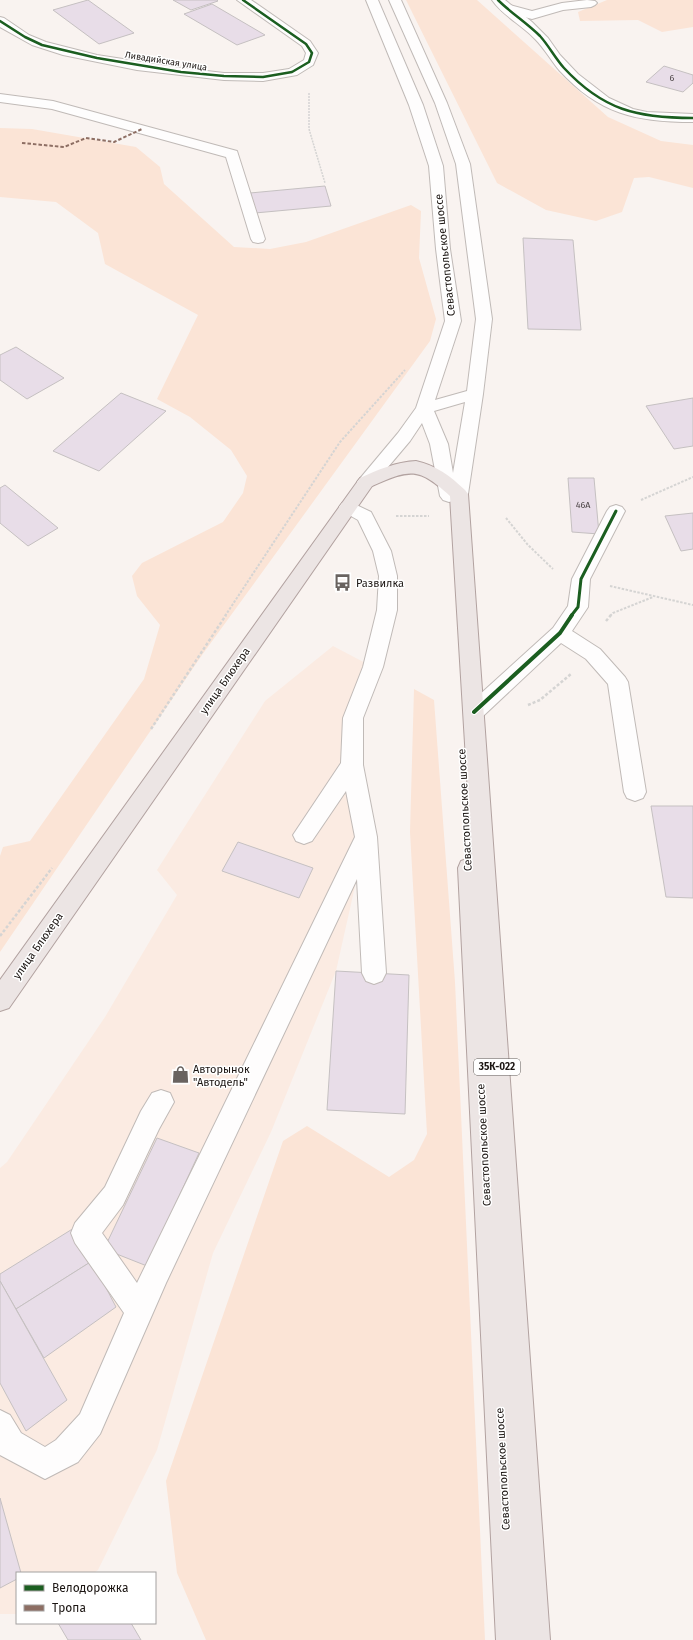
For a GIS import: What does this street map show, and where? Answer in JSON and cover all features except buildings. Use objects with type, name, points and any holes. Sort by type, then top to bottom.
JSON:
[{"type":"main road","points":[[243,0],[306,44],[312,53],[309,62],[300,69]]},
{"type":"main road","name":"Севастопольское шоссе","points":[[372,0],[416,105],[436,166],[443,250],[452,322],[424,408],[439,444],[451,497],[474,712],[534,1640]]},
{"type":"main road","name":"Севастопольское шоссе","points":[[395,0],[441,103],[463,164],[484,319],[475,394],[451,497],[512,1640]]},
{"type":"main road","points":[[502,4],[532,15],[558,4],[591,3]]},
{"type":"main road","points":[[502,4],[543,40],[556,58],[577,80],[601,100],[622,110],[642,116],[693,118]]},
{"type":"main road","name":"Ливадийская улица","points":[[0,21],[22,37],[68,52],[192,74],[250,78],[283,75],[300,69]]},
{"type":"main road","points":[[0,98],[52,105],[232,154],[258,239]]},
{"type":"main road","points":[[424,408],[475,394]]},
{"type":"main road","name":"улица Блюхера","points":[[0,1000],[424,408]]},
{"type":"main road","points":[[374,973],[366,837],[352,765],[353,718],[373,667],[387,610],[388,576],[382,551],[359,500],[385,482],[404,476],[428,480],[451,497]]},
{"type":"main road","points":[[474,712],[560,634],[578,607],[581,579],[616,511]]},
{"type":"main road","points":[[560,634],[593,654],[618,682],[635,792]]},
{"type":"main road","points":[[304,835],[352,765]]},
{"type":"main road","points":[[0,1425],[10,1444],[45,1464],[68,1451],[90,1424],[140,1311],[217,1145],[366,837]]},
{"type":"main road","points":[[140,1311],[86,1233],[114,1196],[150,1120],[161,1102]]},
{"type":"path","points":[[300,69],[309,83],[309,129],[325,183]]},
{"type":"path","points":[[148,733],[340,442],[409,365]]},
{"type":"path","points":[[616,511],[693,476]]},
{"type":"path","points":[[359,500],[451,497]]},
{"type":"path","points":[[653,597],[693,605]]},
{"type":"path","points":[[0,936],[52,867]]},
{"type":"shaded area","points":[[406,0],[477,0],[608,117],[661,141],[693,145],[693,188],[649,177],[634,178],[622,212],[596,221],[546,210],[497,183]]},
{"type":"shaded area","points":[[607,0],[693,0],[693,27],[662,32],[638,20],[580,21],[578,12]]},
{"type":"shaded area","points":[[0,128],[32,129],[136,147],[160,167],[164,184],[234,247],[270,249],[306,242],[411,205],[421,211],[419,258],[436,319],[430,341],[202,655],[0,952],[0,856],[3,847],[30,841],[144,679],[160,625],[137,596],[132,576],[142,563],[223,522],[243,493],[247,476],[231,450],[190,417],[157,399],[198,315],[105,264],[98,233],[56,202],[0,197]]},
{"type":"shaded area","name":"Авторынок \"Автодель\"","points":[[333,646],[373,667],[353,718],[366,837],[336,971],[271,1132],[213,1253],[157,1450],[98,1570],[95,1572],[16,1572],[16,1614],[0,1614],[0,1168],[7,1162],[105,1017],[177,895],[157,870],[265,701]]},
{"type":"shaded area","points":[[414,689],[434,700],[455,982],[485,1640],[206,1640],[177,1573],[166,1481],[283,1141],[307,1126],[389,1177],[414,1160],[427,1134],[410,832]]},
{"type":"marked path","points":[[22,143],[64,147],[86,138],[114,142],[142,129]]},
{"type":"cycle path","points":[[0,21],[36,43],[63,51],[137,66],[181,72],[224,76],[263,77],[292,72],[309,62],[312,53],[306,44],[243,0]]},
{"type":"cycle path","points":[[498,0],[539,35],[564,68],[573,77],[605,101],[628,112],[647,116],[693,118]]},
{"type":"cycle path","points":[[474,712],[560,633],[578,607],[581,579],[616,511]]},
{"type":"place","name":"Развилка","points":[[343,583]]},
{"type":"place","name":"Авторынок \"Автодель\"","points":[[180,1075]]}]
